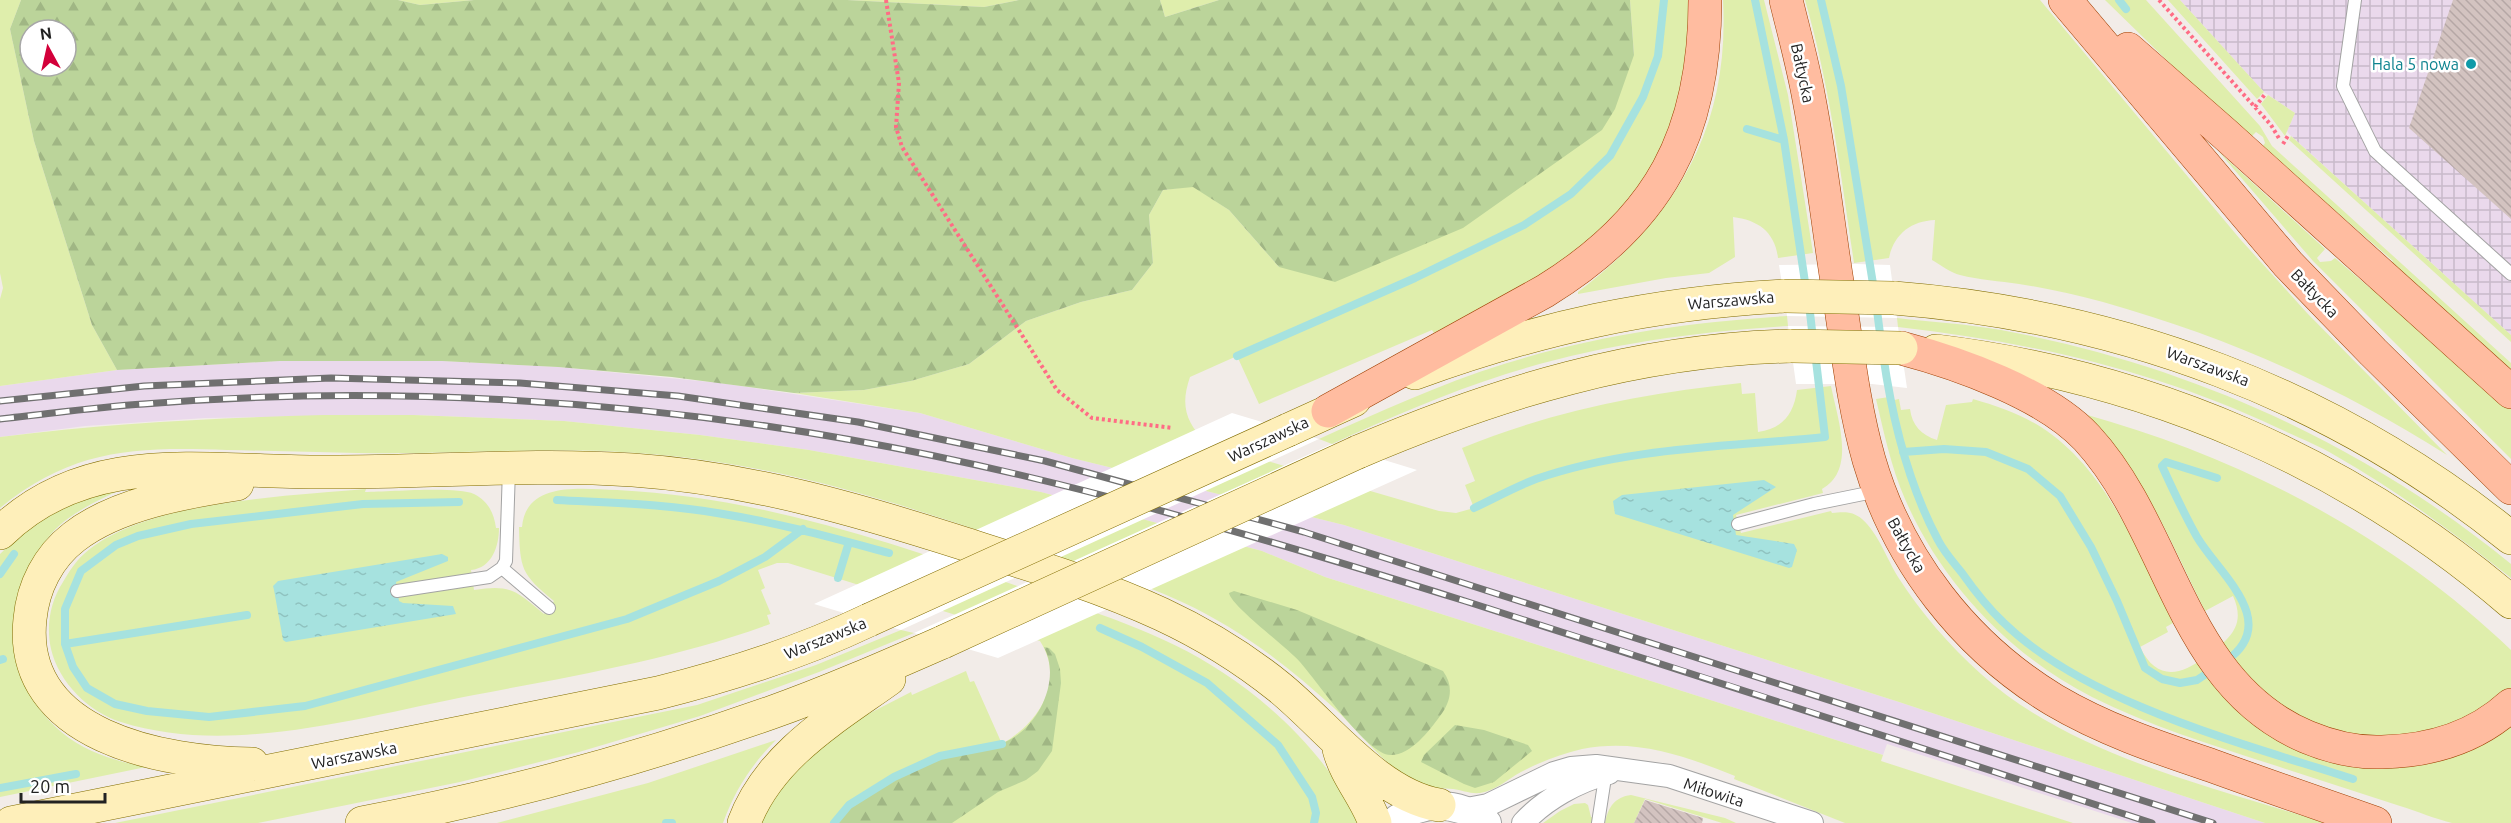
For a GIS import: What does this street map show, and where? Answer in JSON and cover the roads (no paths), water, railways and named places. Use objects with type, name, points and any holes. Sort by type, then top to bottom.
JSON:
[{"type":"main road","points":[[1328,411],[1545,291],[1572,274],[1618,237],[1642,210],[1679,150],[1692,113],[1701,75],[1705,36],[1705,0]]},
{"type":"main road","name":"Bałtycka","points":[[1786,0],[1816,135],[1860,426],[1879,491],[1915,563],[1943,603],[1996,659],[2035,687],[2076,712],[2126,735],[2374,823]]},
{"type":"main road","name":"Bałtycka","points":[[2065,0],[2288,264],[2373,352],[2511,488]]},
{"type":"main road","points":[[2072,0],[2225,134],[2511,392]]},
{"type":"main road","name":"Warszawska","points":[[11,823],[694,684],[810,646],[1416,373],[1508,341],[1577,323],[1677,305],[1784,296],[1894,298],[1975,306],[2072,324],[2131,340],[2214,367],[2296,402],[2355,432],[2420,471],[2511,538]]},
{"type":"main road","points":[[362,823],[525,788],[677,744],[781,709],[943,642],[1358,452],[1495,398],[1621,364],[1715,350],[1791,346],[1901,348],[1978,356],[2042,368],[2137,393],[2241,432],[2319,469],[2398,517],[2471,569],[2511,602]]},
{"type":"main road","points":[[1901,348],[1953,363],[2016,390],[2084,435],[2112,469],[2134,504],[2200,638],[2228,680],[2258,708],[2294,732],[2345,749],[2376,753],[2430,747],[2447,743],[2481,727],[2511,705]]},
{"type":"main road","points":[[0,532],[22,513],[50,495],[81,483],[126,472],[166,468],[317,472],[509,468],[633,470],[728,481],[837,504],[1042,568],[1161,614],[1218,644],[1282,689],[1336,742],[1405,795],[1448,806]]},
{"type":"main road","points":[[317,472],[189,493],[140,506],[101,521],[74,537],[53,559],[38,584],[29,624],[32,657],[43,684],[70,714],[103,737],[140,750],[207,760],[243,764],[317,762]]},
{"type":"main road","points":[[744,823],[751,804],[767,779],[793,752],[817,731],[943,642]]},
{"type":"main road","points":[[1336,742],[1343,765],[1375,823]]},
{"type":"street","name":"Miłowita","points":[[1448,806],[1467,809],[1488,805],[1564,770],[1589,766],[1669,776],[1803,822]]},
{"type":"street","points":[[1523,823],[1551,799],[1609,770]]},
{"type":"street","points":[[1392,823],[1412,810],[1448,806],[1474,813],[1487,823]]},
{"type":"lane","points":[[2355,0],[2343,86],[2375,152],[2511,273]]},
{"type":"lane","points":[[398,591],[489,577],[502,568],[507,553],[509,468]]},
{"type":"lane","points":[[1738,524],[1814,504],[1879,491]]},
{"type":"lane","points":[[502,568],[549,608]]},
{"type":"lane","points":[[2471,569],[2511,611]]},
{"type":"lane","points":[[1598,823],[1609,770]]},
{"type":"water","points":[[1764,480],[1776,487],[1733,515],[1736,535],[1794,544],[1797,550],[1792,567],[1789,568],[1615,514],[1613,501],[1622,495]]},
{"type":"water","points":[[442,554],[448,557],[448,561],[396,582],[399,601],[453,606],[456,614],[286,642],[283,640],[273,586],[278,581]]},
{"type":"waterway","points":[[1237,356],[1415,278],[1524,225],[1571,194],[1610,156],[1643,97],[1658,56],[1664,0]]},
{"type":"waterway","points":[[1755,0],[1784,140]]},
{"type":"waterway","points":[[1821,0],[1841,86],[1874,290]]},
{"type":"waterway","points":[[2119,0],[2126,9]]},
{"type":"waterway","points":[[1747,129],[1784,140],[1806,289]]},
{"type":"waterway","points":[[1876,303],[1881,341]]},
{"type":"waterway","points":[[1809,304],[1813,339]]},
{"type":"waterway","points":[[1474,508],[1536,479],[1606,460],[1679,450],[1825,437],[1815,352]]},
{"type":"waterway","points":[[1883,354],[1902,449],[1927,518],[1946,553],[1981,599],[2003,622],[2038,651],[2078,676],[2121,698],[2216,735],[2353,779]]},
{"type":"waterway","points":[[1903,452],[1944,449],[1986,452],[2028,469],[2060,496],[2091,547],[2145,668],[2162,679],[2180,683],[2197,680],[2215,668]]},
{"type":"waterway","points":[[2217,478],[2166,462],[2162,466],[2197,537],[2231,582],[2247,614],[2248,630],[2242,646],[2226,661]]},
{"type":"waterway","points":[[557,500],[640,504],[702,511],[785,526],[889,553]]},
{"type":"waterway","points":[[459,502],[363,504],[191,524],[138,536],[116,545],[81,571],[65,609],[65,644],[73,667],[87,688],[115,704],[147,711],[209,717],[305,706],[627,619],[719,581],[765,557],[803,529]]},
{"type":"waterway","points":[[838,578],[849,542]]},
{"type":"waterway","points":[[0,574],[14,554]]},
{"type":"waterway","points":[[65,644],[247,615]]},
{"type":"waterway","points":[[1100,628],[1142,647],[1207,683],[1278,745],[1312,797],[1316,813],[1314,823]]},
{"type":"waterway","points":[[834,823],[849,805],[894,777],[940,756],[1002,744]]},
{"type":"waterway","points":[[0,788],[76,774]]},
{"type":"waterway","points":[[666,823],[672,823]]},
{"type":"railway","points":[[0,401],[144,386],[331,378],[520,383],[678,396],[858,422],[1045,461],[1304,532],[2213,823]]},
{"type":"railway","points":[[0,419],[126,405],[232,398],[410,396],[589,406],[677,414],[852,440],[930,455],[1084,491],[1313,554],[2152,823]]},
{"type":"place","name":"Hala 5 nowa","points":[[2471,64]]}]
